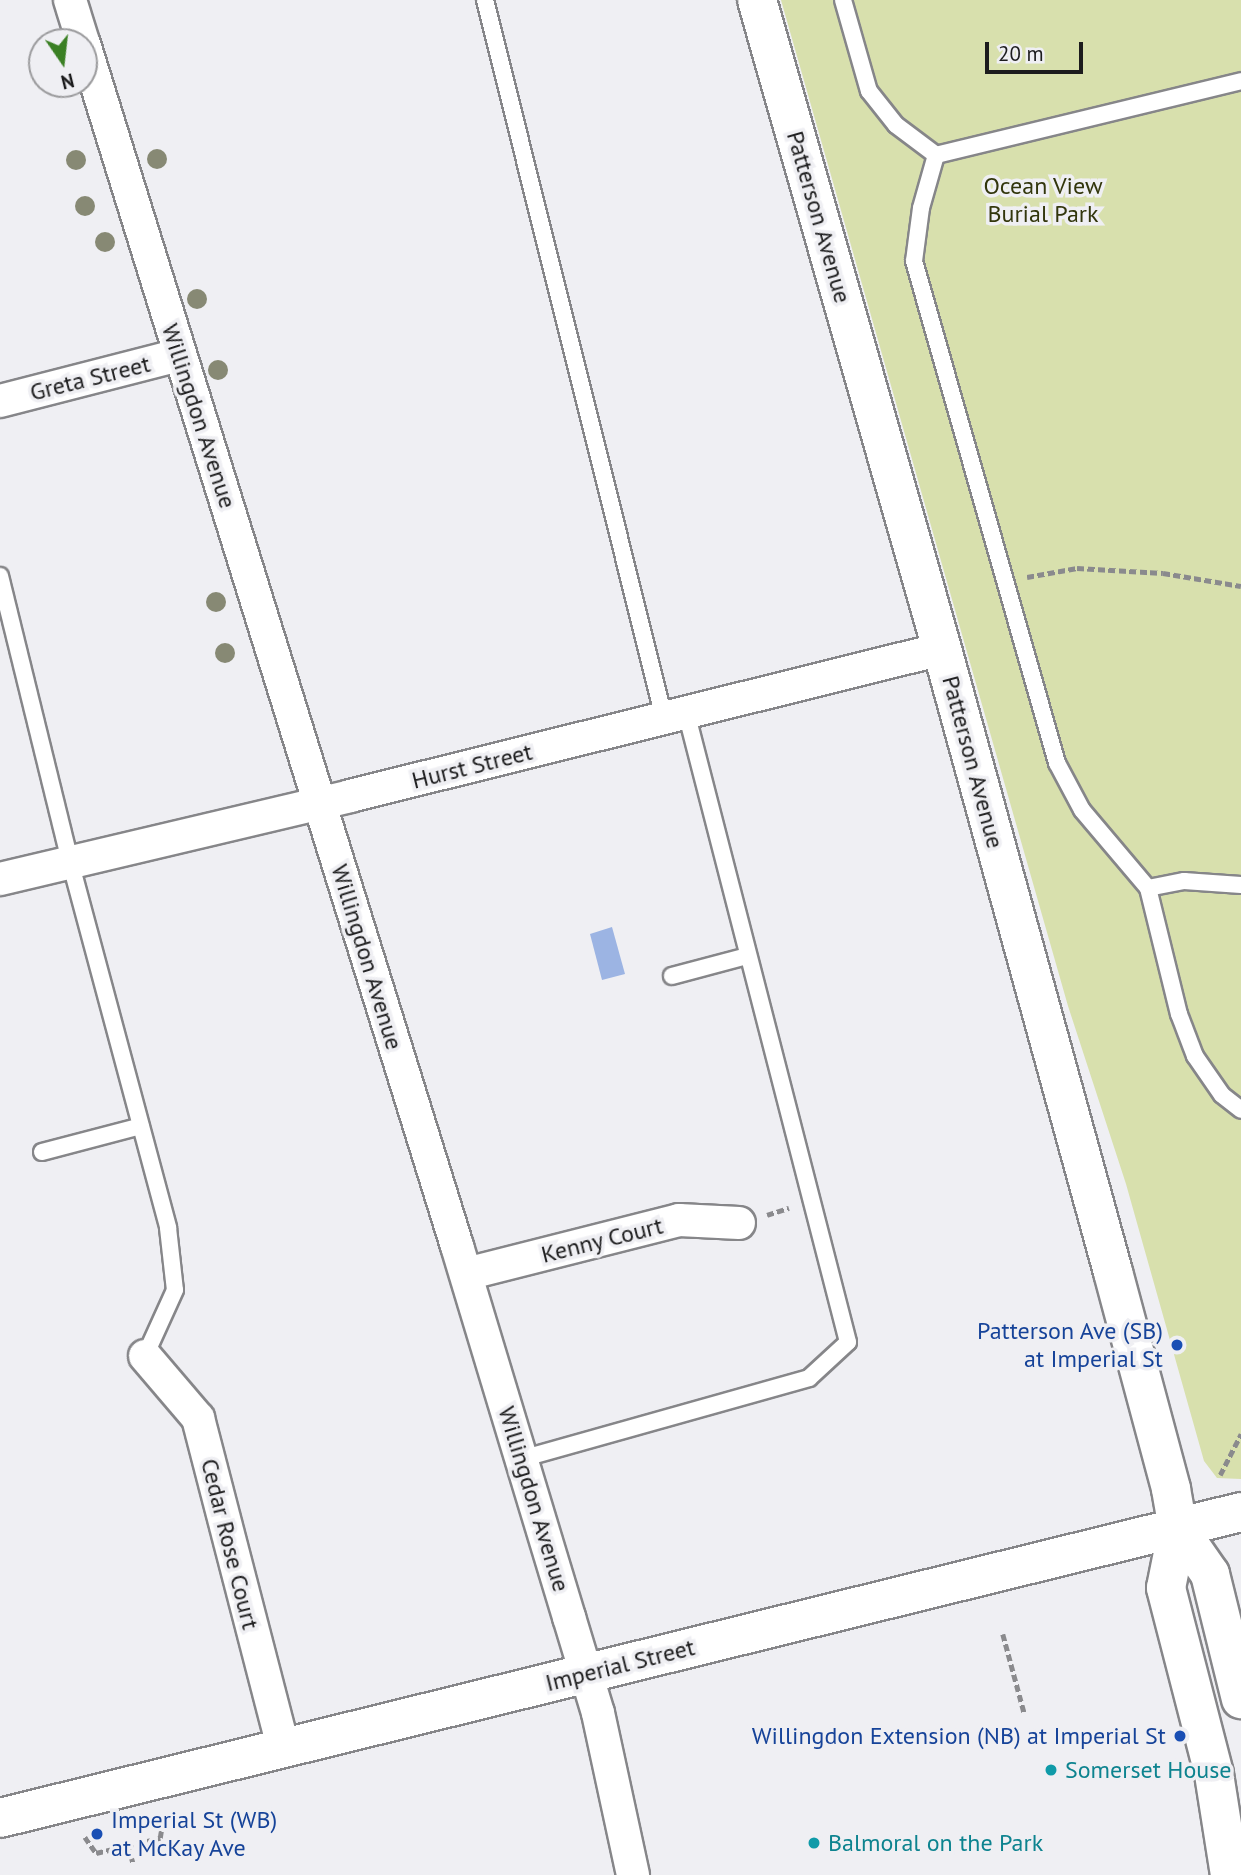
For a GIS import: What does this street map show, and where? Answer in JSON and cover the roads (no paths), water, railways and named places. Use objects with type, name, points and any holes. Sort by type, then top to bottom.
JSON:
[{"type":"main road","name":"Patterson Avenue","points":[[757,0],[942,649],[1116,1284],[1171,1489],[1178,1528]]},
{"type":"main road","name":"Imperial Street","points":[[0,1818],[1241,1512]]},
{"type":"main road","points":[[1178,1528],[1210,1574],[1241,1699]]},
{"type":"main road","points":[[1178,1528],[1166,1588],[1214,1774],[1230,1875]]},
{"type":"street","name":"Willingdon Avenue","points":[[71,0],[79,28]]},
{"type":"street","name":"Willingdon Avenue","points":[[98,88],[318,804],[466,1273],[598,1713],[633,1875]]},
{"type":"street","name":"Greta Street","points":[[0,401],[180,355]]},
{"type":"street","name":"Hurst Street","points":[[0,879],[318,804],[942,649]]},
{"type":"street","name":"Kenny Court","points":[[466,1273],[679,1220],[739,1223]]},
{"type":"street","name":"Cedar Rose Court","points":[[145,1356],[198,1418],[284,1750]]},
{"type":"lane","points":[[485,0],[675,715],[747,956],[848,1342],[809,1378],[521,1459]]},
{"type":"lane","points":[[843,0],[869,91],[896,125],[936,155]]},
{"type":"lane","points":[[936,155],[1241,81]]},
{"type":"lane","points":[[936,155],[921,208],[914,261],[1057,763],[1082,810],[1148,888],[1179,1014],[1195,1056],[1222,1095],[1241,1110]]},
{"type":"lane","points":[[0,576],[6,624],[168,1228],[175,1290],[145,1356]]},
{"type":"lane","points":[[1148,888],[1184,881],[1241,885]]},
{"type":"lane","points":[[671,976],[747,956]]},
{"type":"lane","points":[[43,1152],[141,1126]]},
{"type":"water","points":[[612,927],[625,974],[602,980],[590,934]]},
{"type":"place","name":"Patterson Ave (SB) at Imperial St","points":[[1177,1345]]},
{"type":"place","name":"Willingdon Extension (NB) at Imperial St","points":[[1180,1736]]},
{"type":"place","name":"Somerset House","points":[[1051,1770]]},
{"type":"place","name":"Imperial St (WB) at McKay Ave","points":[[97,1834]]},
{"type":"place","name":"Balmoral on the Park","points":[[814,1843]]},
{"type":"park label","name":"Ocean View Burial Park","points":[[1043,200]]}]
